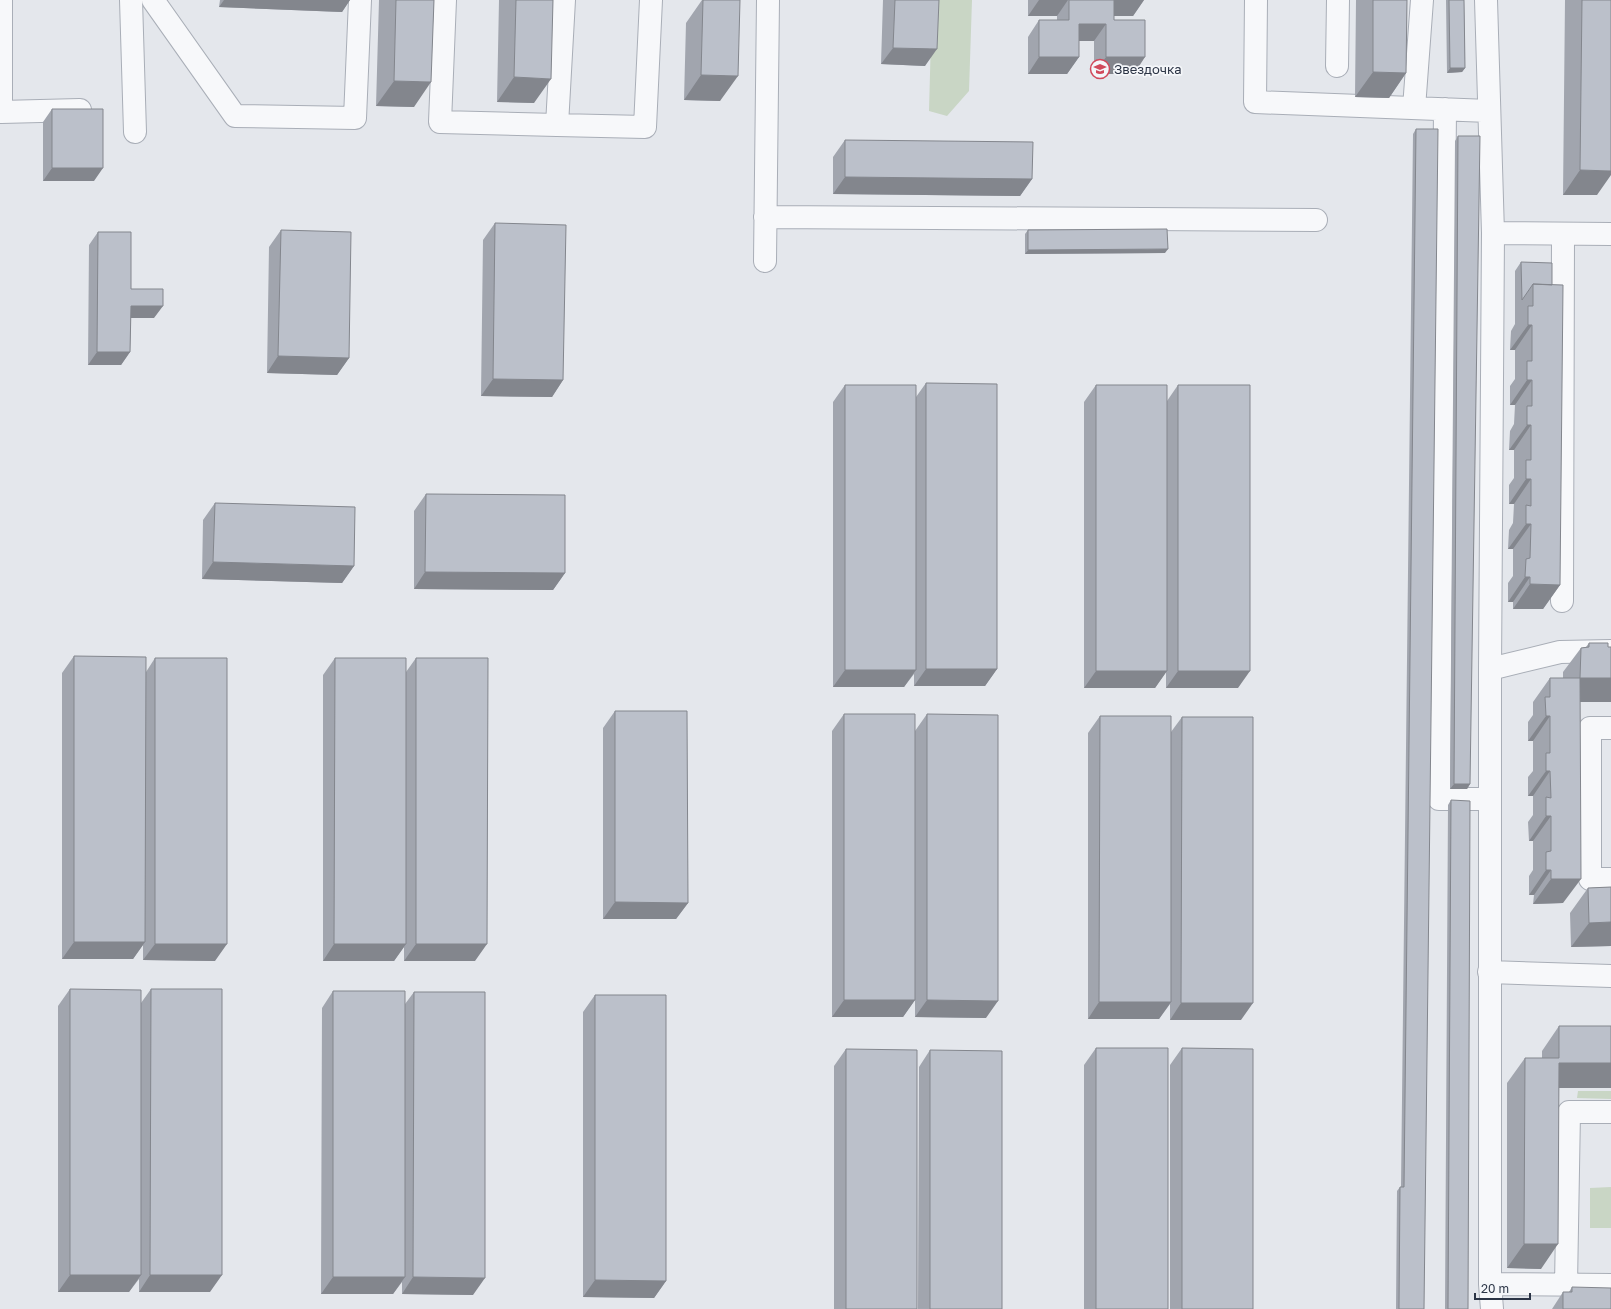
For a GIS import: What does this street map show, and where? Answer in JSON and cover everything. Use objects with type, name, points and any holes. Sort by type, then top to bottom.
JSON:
[{"type":"street","points":[[1,0],[1,112],[93,110]]},
{"type":"street","points":[[131,0],[135,132]]},
{"type":"street","points":[[153,0],[235,116],[355,118],[360,0]]},
{"type":"street","points":[[445,0],[440,122],[645,128],[651,0]]},
{"type":"street","points":[[557,125],[564,0]]},
{"type":"street","points":[[765,260],[768,0]]},
{"type":"street","points":[[1256,0],[1256,102],[1489,111]]},
{"type":"street","points":[[1337,66],[1338,0]]},
{"type":"street","points":[[1414,108],[1422,0]]},
{"type":"street","points":[[1486,0],[1493,233],[1489,972],[1490,1284],[1492,1309]]},
{"type":"street","points":[[1445,109],[1439,799],[1490,798]]},
{"type":"street","points":[[765,217],[1316,220]]},
{"type":"street","points":[[1493,233],[1611,234]]},
{"type":"street","points":[[1562,600],[1563,234]]},
{"type":"street","points":[[1490,669],[1560,652],[1611,650]]},
{"type":"street","points":[[1611,728],[1590,728],[1590,879],[1611,878]]},
{"type":"street","points":[[1489,972],[1611,976]]},
{"type":"street","points":[[1566,1285],[1569,1112],[1611,1112]]},
{"type":"street","points":[[1490,1284],[1611,1285]]},
{"type":"green space","points":[[932,0],[972,0],[969,91],[947,116],[929,111]]},
{"type":"green space","points":[[1578,1091],[1611,1091],[1611,1099],[1577,1098]]},
{"type":"green space","points":[[1611,1187],[1611,1228],[1590,1228],[1590,1188]]},
{"type":"building","points":[[396,0],[434,0],[431,82],[394,81]]},
{"type":"building","points":[[516,0],[553,0],[551,79],[514,77]]},
{"type":"building","points":[[703,0],[740,0],[738,76],[701,75]]},
{"type":"building","points":[[895,0],[939,0],[937,49],[893,48]]},
{"type":"building","points":[[1069,0],[1114,0],[1114,20],[1145,20],[1145,57],[1106,57],[1106,24],[1079,24],[1079,57],[1039,57],[1039,20],[1069,20]]},
{"type":"building","points":[[1373,0],[1407,0],[1406,73],[1373,72]]},
{"type":"building","points":[[1449,0],[1464,0],[1465,68],[1450,68]]},
{"type":"building","points":[[1582,0],[1611,0],[1611,171],[1580,170]]},
{"type":"building","points":[[52,109],[103,109],[103,168],[52,168]]},
{"type":"building","points":[[1416,129],[1438,129],[1424,1309],[1399,1309],[1400,1187],[1404,1187]]},
{"type":"building","points":[[1458,136],[1480,136],[1470,784],[1454,784]]},
{"type":"building","points":[[845,140],[1033,142],[1032,179],[845,177]]},
{"type":"building","points":[[495,223],[566,225],[563,380],[493,379]]},
{"type":"building","points":[[1167,229],[1168,249],[1028,250],[1028,230]]},
{"type":"building","points":[[281,230],[351,232],[349,358],[278,356]]},
{"type":"building","points":[[98,232],[131,232],[131,289],[163,289],[163,306],[131,306],[130,352],[97,352]]},
{"type":"building","points":[[1521,262],[1552,263],[1552,285],[1533,284],[1522,300]]},
{"type":"building","points":[[1533,284],[1563,285],[1560,585],[1530,584],[1530,577],[1525,577],[1526,559],[1530,558],[1531,524],[1526,524],[1526,505],[1531,506],[1531,479],[1526,479],[1526,460],[1531,460],[1531,425],[1527,425],[1527,406],[1532,406],[1532,380],[1527,380],[1527,361],[1532,361],[1532,325],[1528,325],[1528,306],[1533,306]]},
{"type":"building","points":[[926,383],[997,384],[997,669],[926,669]]},
{"type":"building","points":[[845,385],[916,385],[916,670],[845,670]]},
{"type":"building","points":[[1096,385],[1167,385],[1167,671],[1096,671]]},
{"type":"building","points":[[1178,385],[1250,385],[1250,671],[1178,671]]},
{"type":"building","points":[[426,494],[565,495],[565,573],[425,572]]},
{"type":"building","points":[[215,503],[355,507],[354,566],[213,562]]},
{"type":"building","points":[[1589,643],[1608,643],[1608,647],[1611,647],[1611,678],[1580,678],[1581,648],[1589,647]]},
{"type":"building","points":[[74,656],[146,657],[145,942],[74,942]]},
{"type":"building","points":[[155,658],[227,658],[227,944],[155,944]]},
{"type":"building","points":[[335,658],[406,658],[406,944],[334,944]]},
{"type":"building","points":[[416,658],[488,658],[487,944],[416,944]]},
{"type":"building","points":[[1550,678],[1580,678],[1581,879],[1551,879],[1551,870],[1546,870],[1546,852],[1551,851],[1551,816],[1546,816],[1546,797],[1551,798],[1550,771],[1546,771],[1546,753],[1550,753],[1550,716],[1546,716],[1545,697],[1550,697]]},
{"type":"building","points":[[615,711],[687,711],[688,903],[615,902]]},
{"type":"building","points":[[844,714],[915,714],[915,1000],[844,1000]]},
{"type":"building","points":[[927,714],[998,715],[998,1001],[927,1000]]},
{"type":"building","points":[[1100,716],[1171,716],[1171,1002],[1099,1002]]},
{"type":"building","points":[[1182,717],[1253,717],[1253,1003],[1181,1003]]},
{"type":"building","points":[[1451,800],[1470,801],[1468,1309],[1448,1309]]},
{"type":"building","points":[[1611,887],[1611,922],[1589,923],[1588,888]]},
{"type":"building","points":[[70,989],[141,990],[141,1275],[70,1275]]},
{"type":"building","points":[[151,989],[222,989],[222,1275],[150,1275]]},
{"type":"building","points":[[333,991],[405,991],[405,1277],[333,1277]]},
{"type":"building","points":[[414,992],[485,992],[485,1278],[413,1277]]},
{"type":"building","points":[[595,995],[666,995],[666,1281],[595,1280]]},
{"type":"building","points":[[1559,1026],[1611,1026],[1611,1063],[1559,1063],[1558,1244],[1524,1244],[1525,1058],[1559,1058]]},
{"type":"building","points":[[1096,1048],[1168,1048],[1168,1309],[1096,1309]]},
{"type":"building","points":[[1182,1048],[1253,1049],[1253,1309],[1182,1309]]},
{"type":"building","points":[[846,1049],[917,1050],[917,1309],[846,1309]]},
{"type":"building","points":[[930,1050],[1002,1051],[1002,1309],[930,1309]]},
{"type":"building","points":[[1572,1287],[1611,1288],[1611,1309],[1563,1309],[1563,1292],[1572,1292]]},
{"type":"place","name":"Звездочка","points":[[1100,69]]}]
